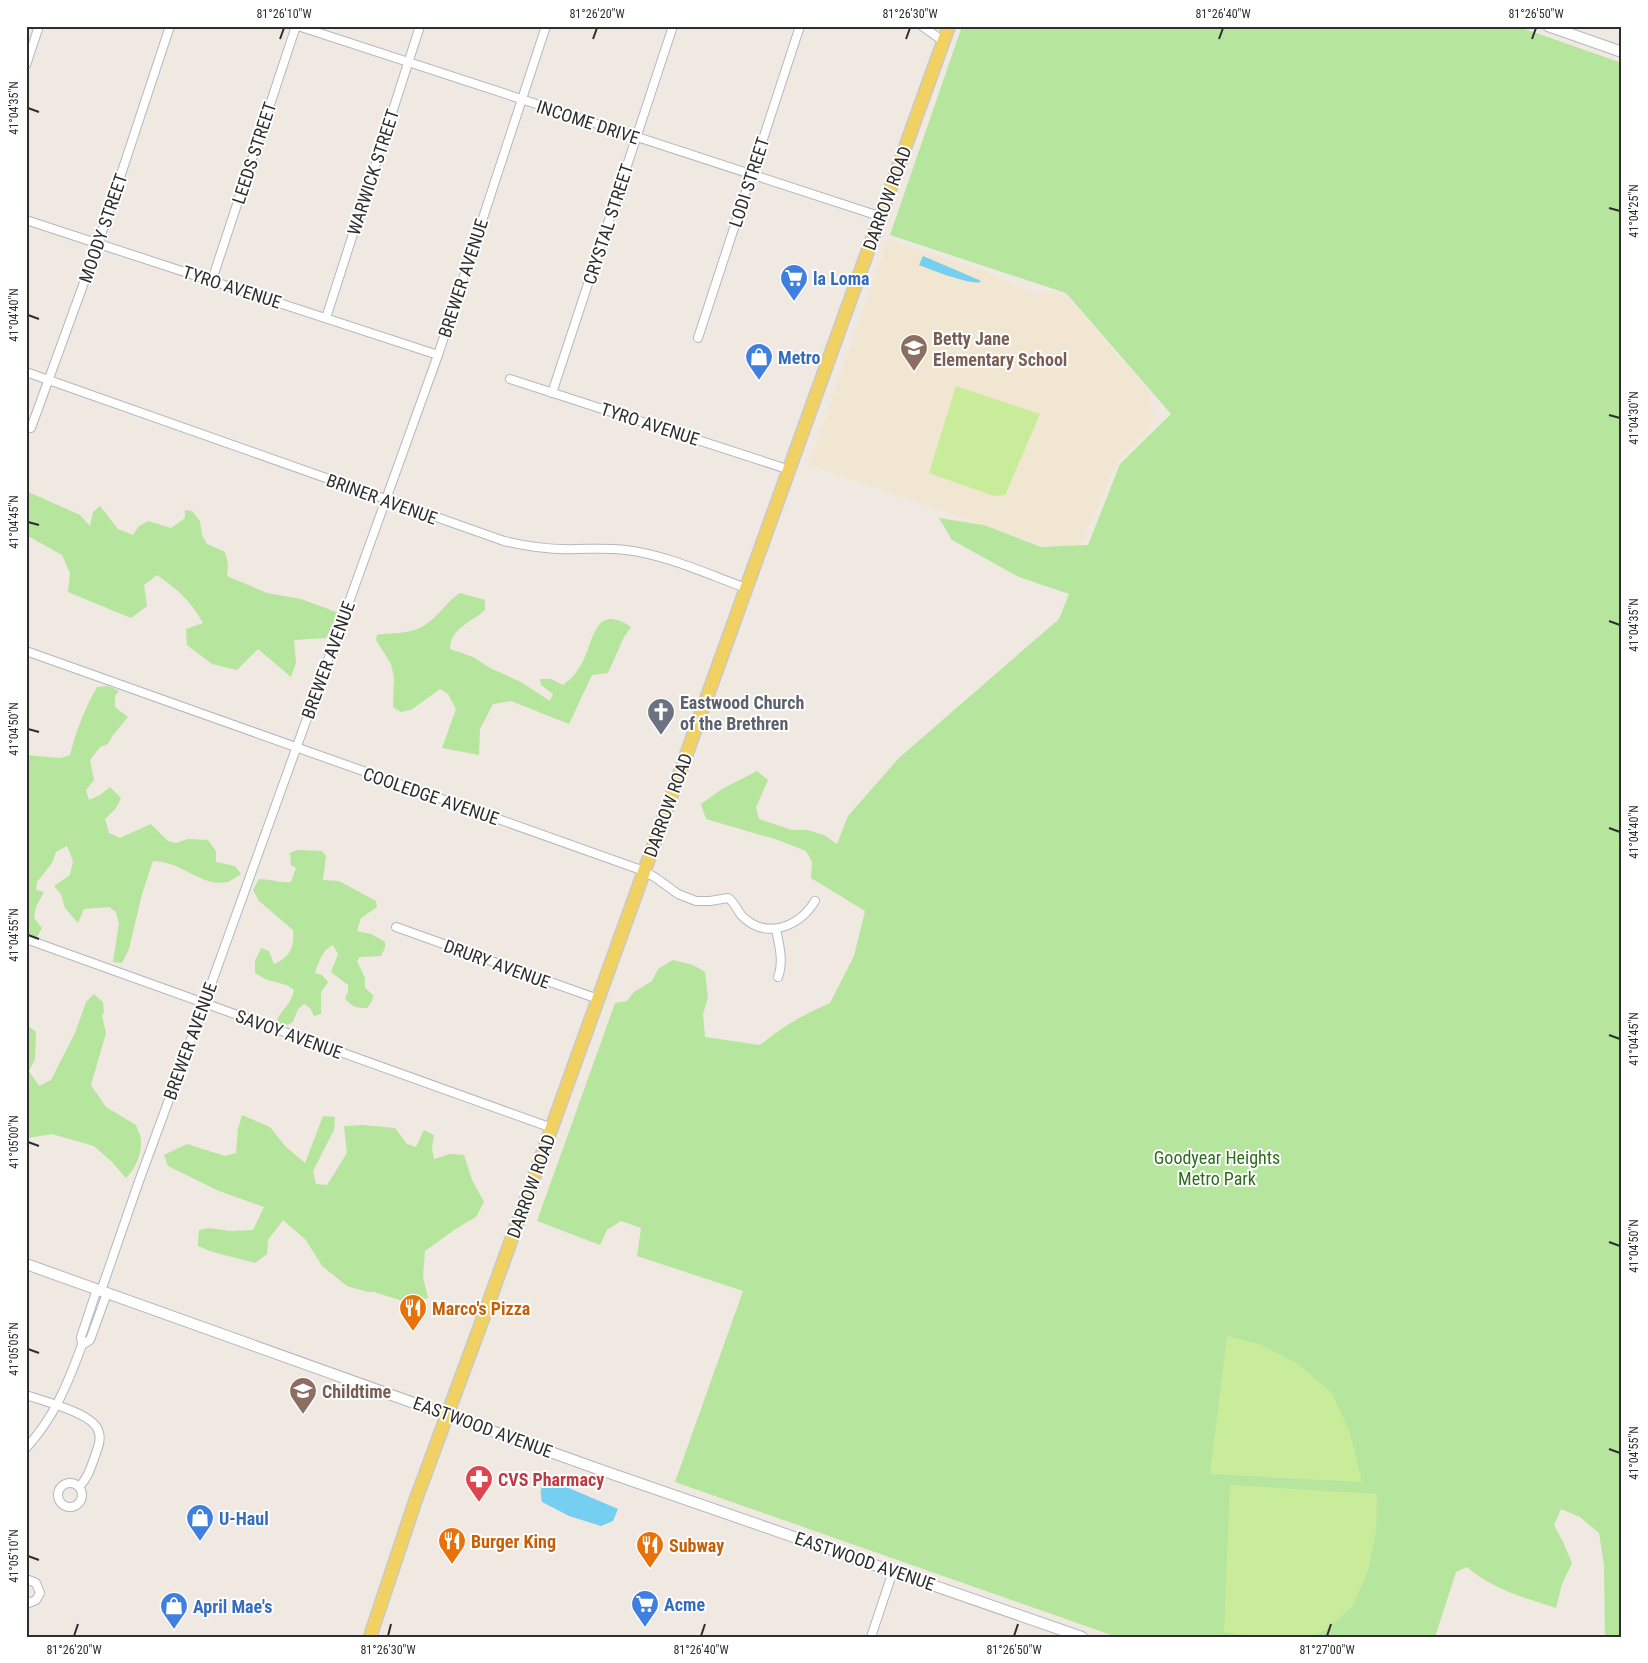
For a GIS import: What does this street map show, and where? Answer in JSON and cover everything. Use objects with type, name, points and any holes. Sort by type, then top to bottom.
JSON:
[{"type":"main road","name":"DARROW ROAD","points":[[370,1637],[416,1499],[790,470],[948,26]]},
{"type":"street","points":[[26,65],[39,26]]},
{"type":"street","name":"MOODY STREET","points":[[31,428],[50,381],[98,244],[170,26]]},
{"type":"street","name":"INCOME DRIVE","points":[[297,26],[879,216]]},
{"type":"street","name":"LEEDS STREET","points":[[212,280],[297,26]]},
{"type":"street","name":"WARWICK STREET","points":[[326,318],[420,26]]},
{"type":"street","name":"BREWER AVENUE","points":[[26,1448],[57,1406],[68,1384],[82,1345],[90,1340],[102,1291],[138,1184],[438,355],[546,26]]},
{"type":"street","name":"CRYSTAL STREET","points":[[552,393],[673,26]]},
{"type":"street","name":"LODI STREET","points":[[698,338],[800,26]]},
{"type":"street","points":[[922,26],[943,41]]},
{"type":"street","points":[[1548,26],[1622,52]]},
{"type":"street","name":"TYRO AVENUE","points":[[26,220],[438,355]]},
{"type":"street","name":"BRINER AVENUE","points":[[26,372],[485,535],[517,544],[557,549],[606,548],[653,555],[746,588]]},
{"type":"street","name":"TYRO AVENUE","points":[[510,380],[790,470]]},
{"type":"street","name":"COOLEDGE AVENUE","points":[[26,651],[644,872],[678,894],[696,901],[728,898],[749,922],[762,928],[776,929]]},
{"type":"street","points":[[778,977],[781,969],[781,959],[776,929],[795,923],[803,917],[815,901]]},
{"type":"street","name":"DRURY AVENUE","points":[[396,927],[598,999]]},
{"type":"street","name":"SAVOY AVENUE","points":[[26,939],[552,1128]]},
{"type":"street","name":"EASTWOOD AVENUE","points":[[26,1264],[598,1469],[1082,1637]]},
{"type":"street","points":[[26,1396],[88,1418],[98,1429],[99,1443],[86,1479],[79,1487]]},
{"type":"street","points":[[872,1637],[893,1571]]},
{"type":"street","points":[[26,1579],[36,1583],[40,1593],[36,1600],[26,1604]]},
{"type":"shaded area","points":[[888,240],[992,274],[1030,292],[1065,295],[1147,389],[1154,418],[1145,435],[1118,462],[1078,550],[1066,553],[809,465]]},
{"type":"green space","name":"Goodyear Heights Metro Park","points":[[962,26],[1516,26],[1622,63],[1622,1637],[1605,1637],[1604,1565],[1599,1533],[1580,1517],[1561,1509],[1554,1525],[1572,1563],[1562,1584],[1556,1608],[1498,1587],[1467,1567],[1456,1572],[1435,1637],[1117,1637],[675,1482],[743,1291],[637,1256],[641,1228],[621,1221],[607,1230],[600,1245],[537,1221],[615,1003],[627,1001],[634,992],[652,981],[658,969],[673,960],[693,965],[705,972],[708,998],[703,1014],[705,1037],[760,1045],[794,1021],[830,1003],[854,956],[865,911],[811,878],[812,862],[806,851],[778,840],[706,819],[701,804],[722,789],[757,771],[768,780],[756,807],[759,819],[792,830],[807,830],[824,835],[837,844],[848,816],[899,758],[1059,619],[1069,594],[1019,577],[952,540],[939,518],[984,525],[1041,547],[1088,545],[1120,464],[1171,414],[1066,293],[890,235]]},
{"type":"green space","points":[[956,386],[1040,414],[1005,495],[994,496],[929,473]]},
{"type":"green space","points":[[26,491],[80,515],[90,526],[93,512],[100,506],[118,529],[133,535],[139,526],[148,521],[171,528],[185,518],[185,510],[192,511],[200,521],[202,535],[207,544],[225,552],[228,564],[227,576],[267,593],[301,599],[339,613],[326,638],[294,640],[296,663],[291,677],[258,649],[237,670],[212,664],[187,645],[186,629],[203,623],[194,608],[171,585],[157,575],[144,585],[147,606],[131,618],[68,592],[70,573],[62,555],[26,535]]},
{"type":"green space","points":[[460,593],[485,600],[485,610],[458,630],[451,642],[450,649],[473,657],[490,668],[521,682],[550,701],[553,694],[541,685],[540,679],[551,679],[563,685],[571,678],[583,662],[595,631],[601,623],[608,619],[618,620],[631,627],[624,637],[608,673],[592,675],[569,724],[511,701],[493,704],[480,729],[479,755],[442,748],[456,709],[448,694],[440,689],[411,710],[401,712],[393,707],[394,677],[391,664],[376,640],[377,635],[411,631],[423,626]]},
{"type":"green space","points":[[108,686],[119,691],[115,696],[115,707],[128,717],[108,744],[100,747],[90,760],[94,780],[86,790],[89,800],[100,795],[110,787],[121,798],[116,808],[105,819],[109,833],[120,838],[151,824],[168,841],[176,843],[188,839],[208,840],[216,851],[216,862],[235,866],[241,874],[229,881],[218,883],[200,878],[173,865],[153,861],[142,894],[129,949],[122,963],[113,962],[119,924],[116,912],[109,907],[84,909],[78,923],[65,908],[61,894],[54,886],[70,875],[73,861],[67,846],[56,852],[52,863],[37,882],[36,890],[44,892],[36,907],[34,918],[42,928],[36,938],[26,935],[26,755],[61,758],[70,755],[81,720],[97,687]]},
{"type":"green space","points":[[297,850],[322,851],[326,856],[323,880],[339,881],[376,901],[377,907],[361,918],[357,931],[371,934],[385,942],[385,948],[381,956],[360,957],[357,961],[365,978],[365,988],[373,995],[372,1001],[367,1008],[354,1006],[345,998],[348,992],[348,985],[331,972],[338,954],[333,945],[324,953],[315,973],[322,975],[328,982],[321,992],[321,1014],[314,1016],[310,1008],[304,1004],[298,1009],[293,1022],[283,1027],[277,1020],[291,999],[294,990],[287,985],[267,980],[255,973],[255,961],[261,948],[269,951],[274,964],[288,955],[293,941],[293,930],[259,901],[253,890],[259,879],[291,882],[296,868],[291,865],[290,853]]},
{"type":"green space","points":[[94,994],[103,1002],[104,1012],[102,1016],[106,1033],[91,1085],[106,1107],[136,1125],[141,1138],[138,1160],[126,1178],[94,1146],[52,1134],[26,1140],[26,1024],[36,1032],[35,1059],[29,1071],[39,1086],[51,1080],[75,1033],[86,1002]]},
{"type":"green space","points":[[242,1115],[270,1127],[285,1146],[305,1163],[323,1116],[335,1117],[334,1130],[313,1171],[316,1184],[327,1185],[347,1153],[344,1126],[363,1125],[395,1128],[407,1144],[416,1147],[424,1130],[434,1135],[432,1147],[434,1159],[450,1154],[464,1155],[472,1180],[484,1202],[476,1217],[425,1251],[423,1277],[428,1298],[409,1303],[347,1286],[322,1266],[306,1240],[283,1220],[268,1240],[267,1254],[255,1263],[198,1246],[199,1230],[209,1228],[230,1231],[253,1230],[264,1207],[219,1191],[168,1166],[164,1155],[187,1144],[225,1156],[236,1153],[238,1129]]},
{"type":"green space","points":[[1227,1336],[1260,1344],[1298,1364],[1332,1393],[1350,1433],[1362,1482],[1210,1474]]},
{"type":"green space","points":[[1230,1485],[1377,1494],[1376,1531],[1368,1571],[1352,1607],[1327,1629],[1313,1637],[1249,1637],[1224,1632]]},
{"type":"water","points":[[923,256],[981,282],[960,279],[919,265]]},
{"type":"water","points":[[547,1483],[557,1483],[618,1509],[613,1521],[601,1526],[569,1516],[542,1502],[541,1489]]},
{"type":"place","name":"la Loma","points":[[794,302]]},
{"type":"place","name":"Betty Jane Elementary School","points":[[914,372]]},
{"type":"place","name":"Metro","points":[[759,381]]},
{"type":"place","name":"Eastwood Church of the Brethren","points":[[661,736]]},
{"type":"place","name":"Marco's Pizza","points":[[413,1332]]},
{"type":"place","name":"Childtime","points":[[303,1415]]},
{"type":"place","name":"CVS Pharmacy","points":[[479,1503]]},
{"type":"place","name":"U-Haul","points":[[200,1542]]},
{"type":"place","name":"Burger King","points":[[452,1565]]},
{"type":"place","name":"Subway","points":[[650,1569]]},
{"type":"place","name":"Acme","points":[[645,1628]]},
{"type":"place","name":"April Mae's","points":[[174,1630]]}]
